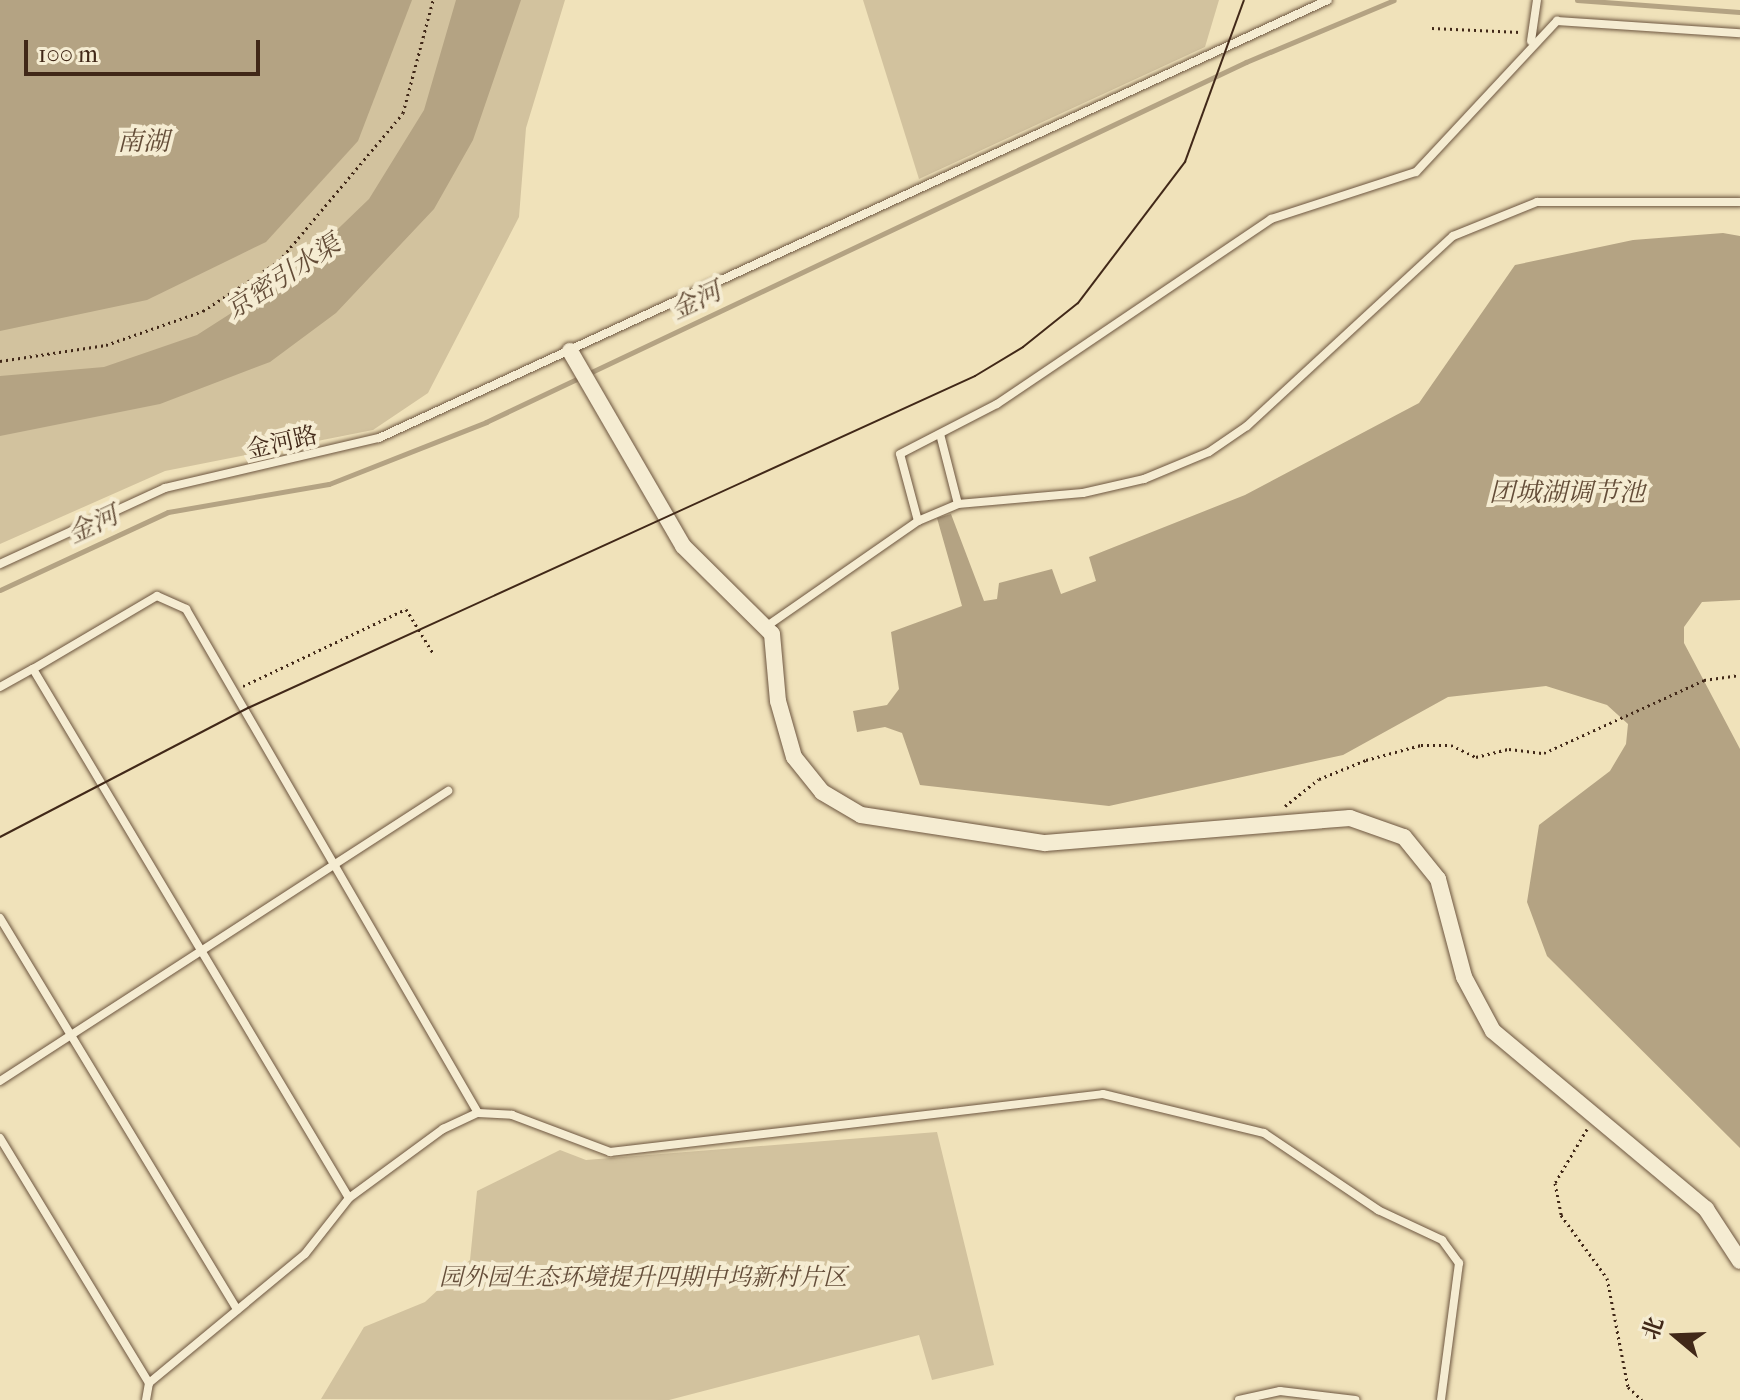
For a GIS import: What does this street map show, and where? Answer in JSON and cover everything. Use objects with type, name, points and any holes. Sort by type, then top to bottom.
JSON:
[{"type":"street","points":[[574,357],[683,546],[767,626],[794,757],[822,792],[861,815],[1045,843],[1350,818],[1404,837],[1438,879],[1464,977],[1493,1031],[1706,1209],[1740,1261]]},
{"type":"lane","name":"金河路","points":[[0,564],[165,488],[379,438],[574,357],[1328,0]]},
{"type":"lane","points":[[1531,38],[1537,0]]},
{"type":"lane","points":[[918,521],[900,454],[997,404],[1271,219],[1416,172],[1531,38],[1557,21],[1581,19],[1740,33]]},
{"type":"lane","points":[[767,626],[918,521],[958,504],[1083,493],[1144,479],[1209,452],[1247,426],[1453,236],[1537,202],[1740,202]]},
{"type":"lane","points":[[940,434],[958,504]]},
{"type":"lane","points":[[0,687],[157,596],[186,609],[236,689],[333,872],[478,1113]]},
{"type":"lane","points":[[33,669],[349,1198]]},
{"type":"lane","points":[[0,1081],[333,872],[448,791]]},
{"type":"lane","points":[[0,918],[237,1310]]},
{"type":"lane","points":[[146,1400],[149,1383],[305,1254],[349,1198],[443,1129],[478,1113],[512,1115],[610,1152],[1103,1094],[1264,1133],[1378,1210],[1442,1240],[1459,1263],[1441,1400]]},
{"type":"lane","points":[[0,1138],[149,1383]]},
{"type":"lane","points":[[1239,1400],[1280,1391],[1355,1400]]},
{"type":"path","points":[[0,361],[106,345],[203,311],[279,261],[403,113],[433,0]]},
{"type":"path","points":[[1432,28],[1531,38]]},
{"type":"path","points":[[236,689],[406,609],[433,653]]},
{"type":"path","points":[[1278,825],[1288,799],[1366,760],[1421,745],[1451,745],[1476,757],[1509,749],[1544,753],[1704,680],[1740,675]]},
{"type":"path","points":[[1596,1120],[1571,1146],[1555,1183],[1561,1215],[1607,1278],[1628,1387],[1642,1400]]},
{"type":"green space","points":[[0,0],[565,0],[526,128],[519,217],[428,393],[373,430],[165,471],[0,544]]},
{"type":"green space","points":[[863,0],[1219,0],[1205,47],[919,179]]},
{"type":"green space","name":"园外园生态环境提升四期中坞新村片区","points":[[937,1132],[994,1365],[932,1380],[919,1335],[669,1400],[321,1399],[364,1327],[425,1302],[470,1260],[477,1191],[560,1150],[586,1160]]},
{"type":"water","name":"南湖","points":[[0,0],[412,0],[358,141],[266,242],[147,300],[0,331]]},
{"type":"water","points":[[456,0],[521,0],[473,140],[434,209],[336,313],[270,362],[160,404],[0,436],[0,376],[104,367],[197,335],[289,276],[369,199],[424,110]]},
{"type":"water","name":"团城湖调节池","points":[[1723,233],[1740,236],[1740,600],[1702,602],[1684,627],[1684,643],[1740,749],[1740,1148],[1547,956],[1527,902],[1539,825],[1610,771],[1626,744],[1628,724],[1607,705],[1546,686],[1448,697],[1343,755],[1109,806],[920,785],[902,733],[885,727],[857,732],[853,711],[887,705],[899,689],[891,632],[962,606],[937,518],[951,514],[984,601],[997,599],[999,583],[1052,569],[1061,594],[1096,581],[1089,557],[1245,495],[1419,403],[1515,265],[1633,240]]},
{"type":"waterway","name":"金河","points":[[0,590],[168,512],[329,484],[486,422],[1246,62],[1394,0]]},
{"type":"waterway","name":"金河","points":[[1577,0],[1740,12]]},
{"type":"tram line","points":[[0,837],[248,708],[975,376],[1023,347],[1078,303],[1185,162],[1244,0]]},
{"type":"water label","name":"京密引水渠","points":[[283,277]]}]
